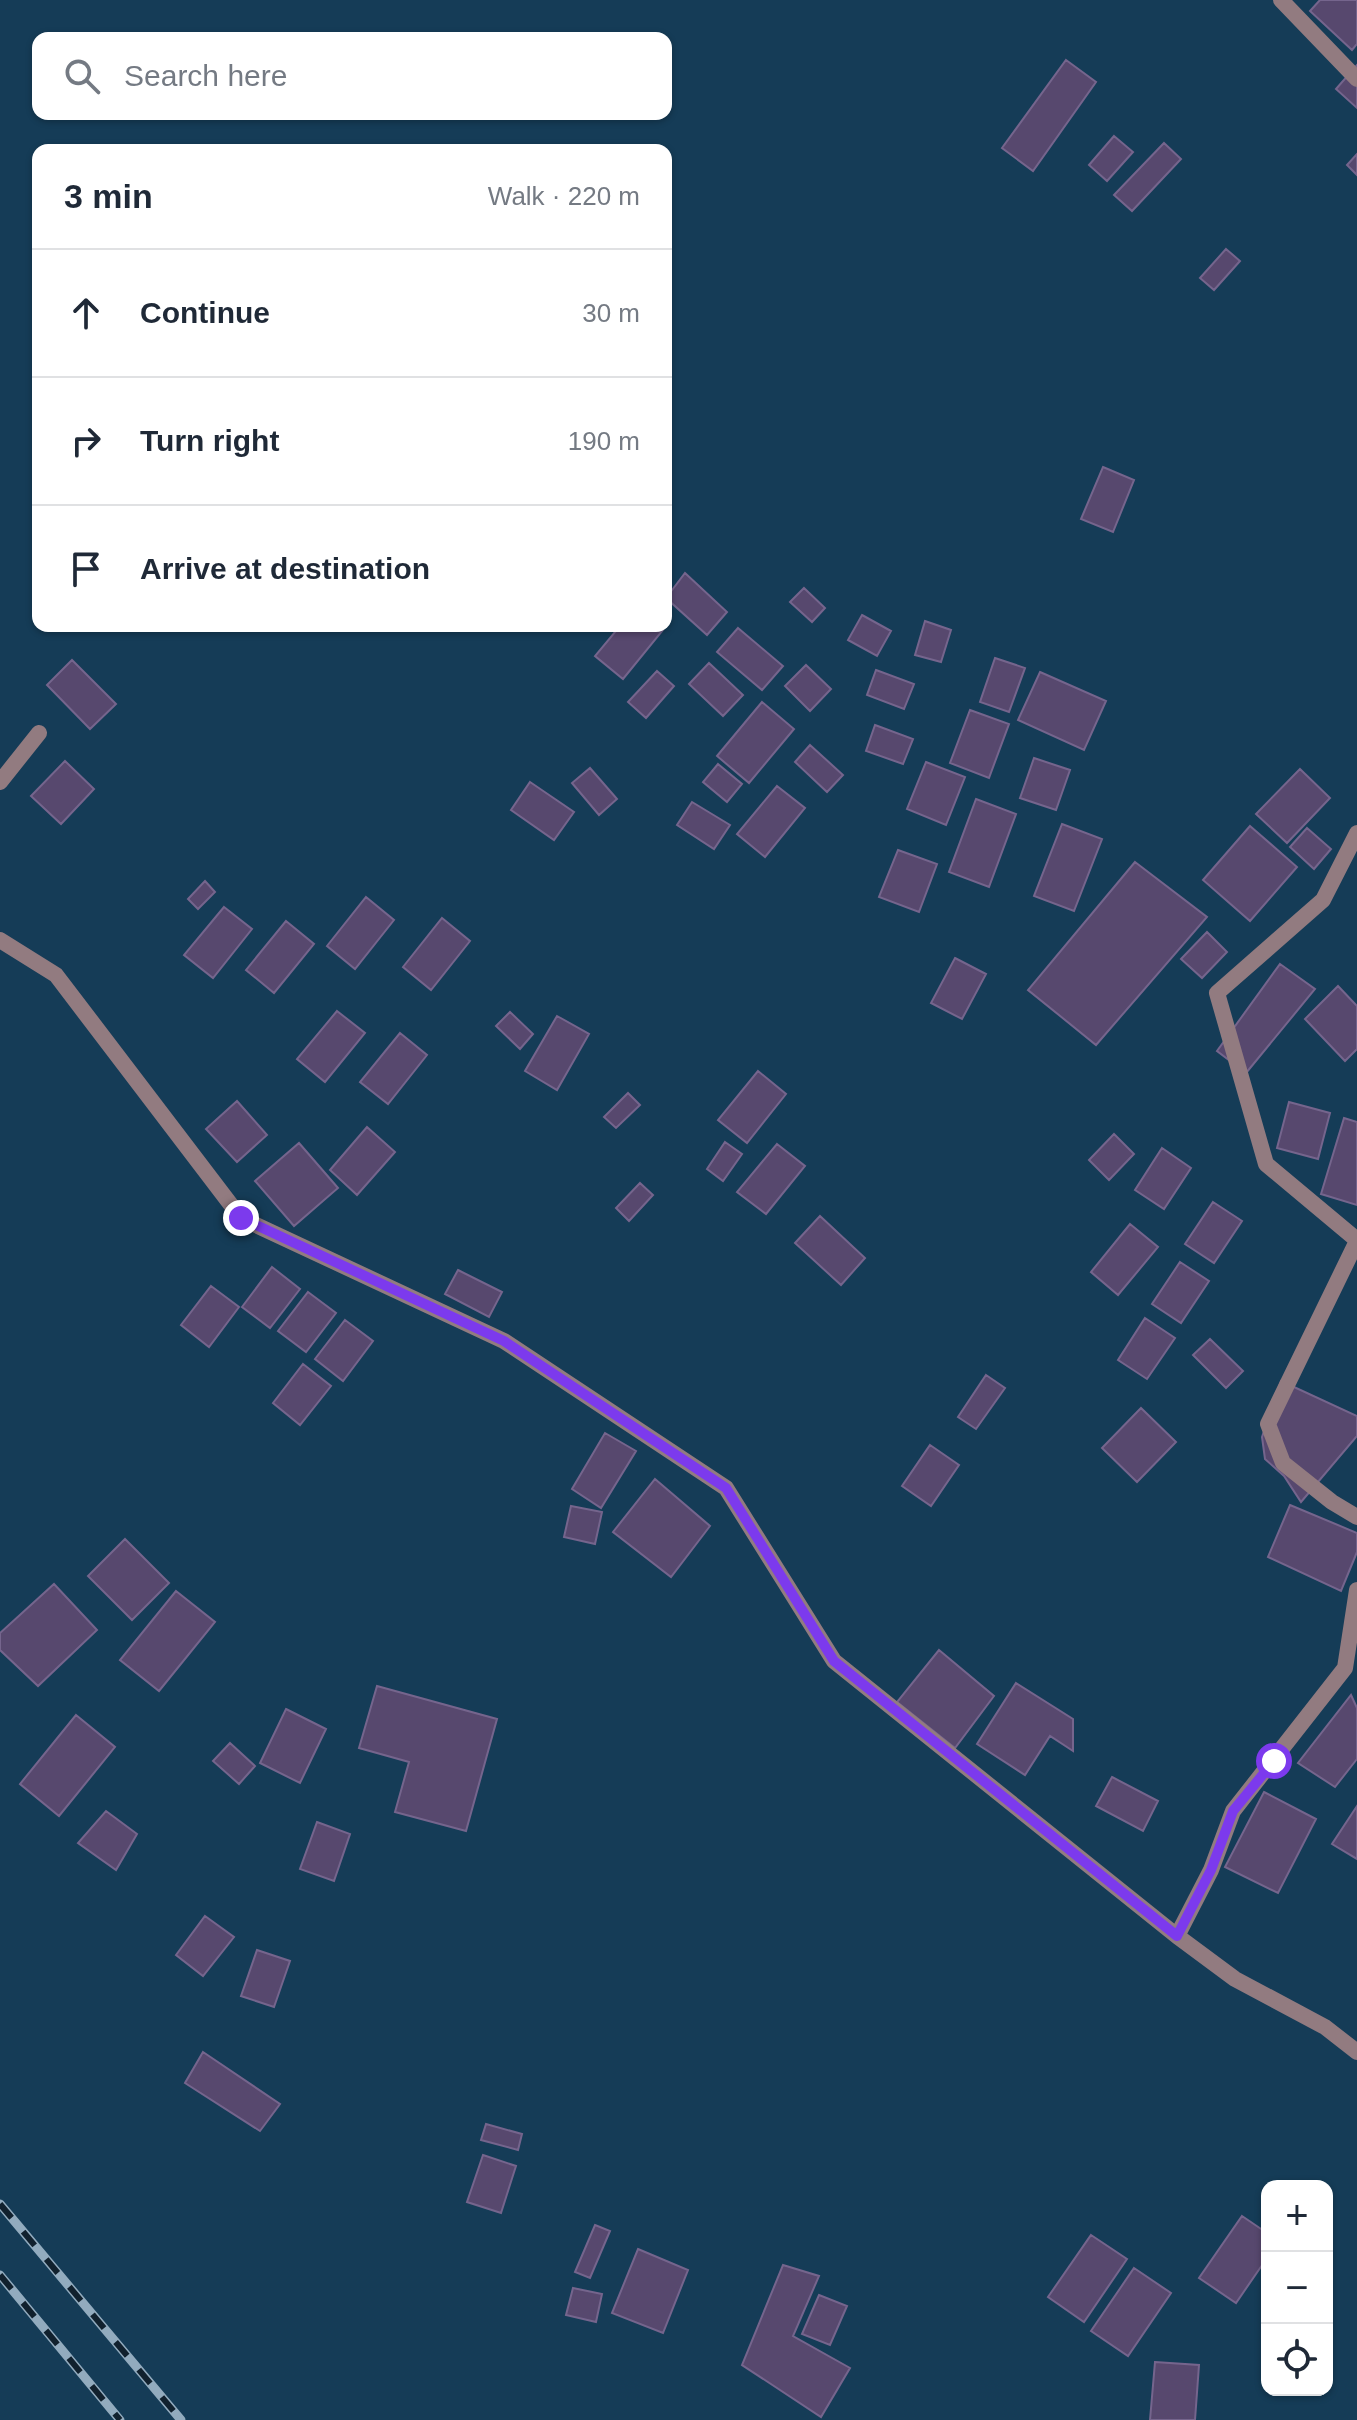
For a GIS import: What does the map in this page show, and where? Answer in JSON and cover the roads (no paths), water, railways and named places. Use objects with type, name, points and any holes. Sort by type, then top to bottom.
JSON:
[{"type":"street","points":[[1281,0],[1357,79]]},
{"type":"street","points":[[0,782],[39,733]]},
{"type":"street","points":[[1357,833],[1323,900],[1217,993],[1266,1164],[1357,1240],[1268,1424],[1283,1463],[1332,1502],[1357,1517]]},
{"type":"street","points":[[0,940],[56,975],[241,1218],[504,1341],[726,1488],[834,1661],[1177,1936],[1235,1979],[1325,2027],[1357,2052]]},
{"type":"street","points":[[1177,1936],[1211,1870],[1233,1811],[1345,1668],[1357,1590]]},
{"type":"railway","points":[[0,2204],[181,2420]]},
{"type":"railway","points":[[0,2275],[120,2420]]}]
